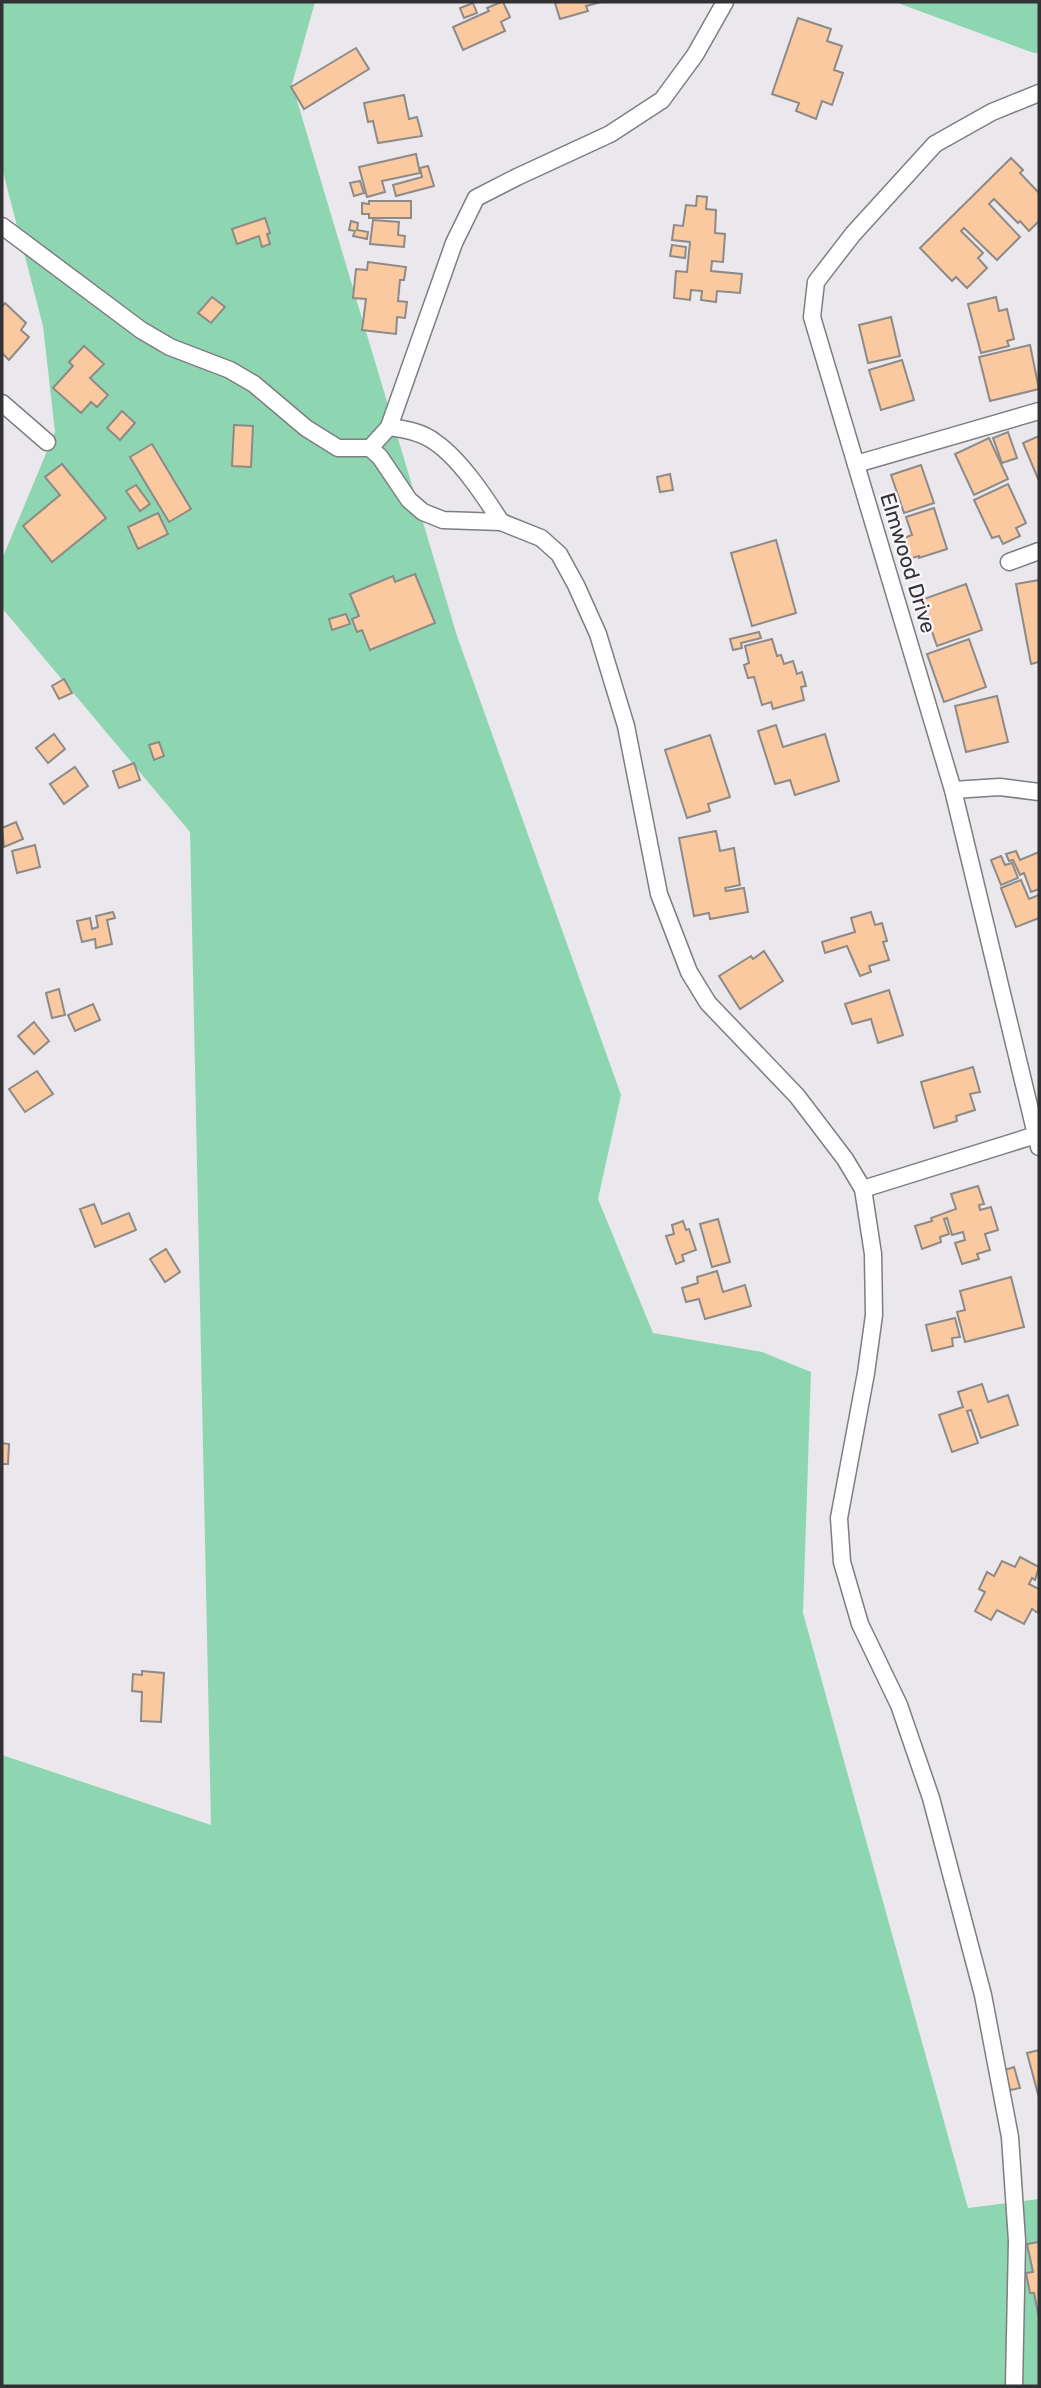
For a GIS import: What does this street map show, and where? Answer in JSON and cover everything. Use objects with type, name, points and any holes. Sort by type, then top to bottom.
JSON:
[{"type":"street","points":[[2,226],[141,330],[170,347],[230,370],[254,383],[306,428],[338,448],[370,447],[389,427],[454,243],[476,198],[610,134],[662,100],[695,55],[725,2]]},
{"type":"street","name":"Elmwood Drive","points":[[1038,1141],[953,790],[812,317],[816,282],[853,234],[935,144],[992,113],[1039,93]]},
{"type":"street","points":[[2,402],[47,442]]},
{"type":"street","points":[[856,464],[1039,411]]},
{"type":"street","points":[[389,427],[413,431],[435,442],[470,478],[501,522]]},
{"type":"street","points":[[370,447],[380,457],[409,500],[423,512],[443,520],[501,522],[541,538],[559,554],[576,584],[598,634],[626,726],[659,894],[689,972],[708,1003],[797,1096],[845,1159],[863,1189],[873,1254],[874,1315],[839,1518],[842,1562],[860,1625],[899,1705],[931,1798],[983,1995],[1010,2137],[1017,2241],[1014,2386]]},
{"type":"street","points":[[1009,562],[1039,551]]},
{"type":"street","points":[[953,790],[1000,787],[1039,792]]},
{"type":"street","points":[[863,1189],[1038,1141]]},
{"type":"green space","points":[[2,2],[315,2],[292,84],[457,636],[621,1095],[598,1199],[653,1333],[762,1352],[811,1372],[803,1613],[968,2208],[1039,2199],[1039,2386],[2,2386],[2,1755],[211,1825],[190,832],[2,608],[2,559],[55,432],[43,326],[2,168]]},
{"type":"green space","points":[[895,2],[1039,2],[1039,53],[1034,53]]},
{"type":"building","points":[[501,2],[510,17],[501,22],[505,31],[463,50],[453,27],[489,11],[487,8]]},
{"type":"building","points":[[601,2],[586,6],[588,11],[560,19],[555,3]]},
{"type":"building","points":[[473,3],[477,13],[464,18],[460,8]]},
{"type":"building","points":[[798,18],[831,29],[827,41],[842,46],[834,70],[843,73],[832,105],[822,101],[816,119],[796,111],[799,103],[772,94]]},
{"type":"building","points":[[356,48],[369,69],[304,109],[291,87]]},
{"type":"building","points":[[404,95],[409,119],[417,117],[422,136],[378,143],[373,121],[368,122],[364,103]]},
{"type":"building","points":[[416,154],[420,173],[382,181],[385,192],[367,197],[359,167]]},
{"type":"building","points":[[1011,158],[1023,170],[1020,173],[1039,193],[1039,221],[1029,231],[994,199],[989,204],[1020,237],[997,260],[964,228],[961,231],[983,253],[978,258],[987,268],[967,288],[956,277],[952,281],[920,248]]},
{"type":"building","points":[[428,166],[434,186],[396,196],[393,185],[422,177],[420,168]]},
{"type":"building","points":[[360,181],[364,193],[354,196],[350,183]]},
{"type":"building","points":[[697,196],[707,197],[706,209],[716,210],[715,233],[725,234],[723,262],[712,261],[711,271],[742,274],[740,293],[717,291],[716,302],[701,300],[702,291],[691,290],[690,300],[674,298],[676,271],[687,272],[690,242],[672,240],[674,225],[683,226],[686,205],[696,206]]},
{"type":"building","points":[[369,201],[411,201],[411,218],[369,218],[369,214],[362,214],[362,203],[369,204]]},
{"type":"building","points":[[265,218],[270,244],[262,247],[259,236],[237,244],[232,229]]},
{"type":"building","points":[[373,220],[399,222],[398,235],[405,236],[404,247],[370,244]]},
{"type":"building","points":[[351,221],[358,223],[357,230],[368,232],[367,239],[353,236],[355,231],[349,230]]},
{"type":"building","points":[[672,245],[686,247],[685,258],[670,256]]},
{"type":"building","points":[[368,262],[406,267],[404,280],[400,280],[398,301],[407,302],[405,318],[397,317],[396,334],[362,330],[366,299],[353,298],[356,269],[367,270]]},
{"type":"building","points":[[212,297],[225,307],[211,323],[198,313]]},
{"type":"building","points":[[996,297],[999,311],[1007,309],[1014,339],[1007,341],[1009,346],[981,353],[968,304]]},
{"type":"building","points":[[5,303],[26,323],[21,330],[29,337],[9,360],[2,353],[2,307]]},
{"type":"building","points":[[891,317],[900,356],[868,363],[859,325]]},
{"type":"building","points":[[1030,345],[1039,389],[990,401],[979,357]]},
{"type":"building","points":[[84,346],[104,364],[90,378],[108,395],[97,407],[91,402],[81,413],[53,388],[73,366],[69,362]]},
{"type":"building","points":[[902,360],[914,400],[881,410],[869,370]]},
{"type":"building","points":[[122,411],[135,423],[120,440],[107,428]]},
{"type":"building","points":[[234,425],[253,426],[251,467],[232,466]]},
{"type":"building","points":[[1008,432],[1017,458],[1002,463],[993,438]]},
{"type":"building","points":[[1039,436],[1039,481],[1023,443]]},
{"type":"building","points":[[989,438],[1008,479],[974,495],[955,454]]},
{"type":"building","points":[[152,444],[191,509],[169,522],[130,457]]},
{"type":"building","points":[[62,464],[106,518],[52,562],[23,526],[60,495],[45,477]]},
{"type":"building","points":[[921,465],[934,503],[904,513],[891,475]]},
{"type":"building","points":[[670,474],[673,490],[660,492],[657,477]]},
{"type":"building","points":[[1008,484],[1026,523],[1016,528],[1020,536],[1003,544],[999,536],[992,538],[974,500]]},
{"type":"building","points":[[136,485],[150,504],[140,511],[126,491]]},
{"type":"building","points":[[934,508],[947,549],[908,559],[901,539],[912,535],[906,517]]},
{"type":"building","points":[[158,513],[168,534],[138,549],[128,527]]},
{"type":"building","points":[[776,540],[796,613],[752,626],[731,553]]},
{"type":"building","points":[[415,574],[435,623],[370,650],[362,630],[357,632],[352,619],[359,616],[350,594],[393,576],[395,582]]},
{"type":"building","points":[[1039,580],[1039,662],[1031,664],[1016,584]]},
{"type":"building","points":[[966,584],[982,630],[937,646],[921,600]]},
{"type":"building","points":[[346,614],[350,624],[332,630],[329,619]]},
{"type":"building","points":[[759,632],[761,638],[741,643],[742,648],[733,650],[730,639]]},
{"type":"building","points":[[772,639],[777,656],[781,655],[784,664],[793,661],[797,674],[802,672],[806,686],[801,687],[804,700],[773,709],[771,702],[762,705],[754,677],[748,678],[744,665],[749,663],[745,646]]},
{"type":"building","points":[[969,639],[986,687],[944,702],[927,654]]},
{"type":"building","points":[[64,679],[72,693],[59,699],[52,686]]},
{"type":"building","points":[[997,696],[1008,742],[966,752],[955,706]]},
{"type":"building","points":[[776,725],[783,747],[825,734],[839,781],[795,795],[790,780],[775,784],[758,731]]},
{"type":"building","points":[[54,734],[65,749],[48,763],[36,748]]},
{"type":"building","points":[[710,735],[730,797],[708,804],[710,811],[687,818],[665,750]]},
{"type":"building","points":[[159,742],[164,756],[154,760],[149,745]]},
{"type":"building","points":[[134,763],[140,780],[119,788],[113,771]]},
{"type":"building","points":[[75,767],[88,786],[64,804],[50,784]]},
{"type":"building","points":[[16,822],[23,839],[4,847],[2,828]]},
{"type":"building","points":[[716,831],[720,851],[734,848],[740,885],[725,888],[726,891],[744,888],[748,912],[710,919],[709,913],[694,916],[679,838]]},
{"type":"building","points":[[35,845],[40,867],[17,873],[12,851]]},
{"type":"building","points":[[1016,851],[1020,860],[1039,852],[1039,889],[1031,892],[1024,873],[1020,875],[1013,860],[1009,861],[1006,854]]},
{"type":"building","points":[[1001,856],[1005,865],[1012,863],[1018,878],[1001,885],[991,860]]},
{"type":"building","points":[[1021,880],[1029,899],[1039,895],[1039,918],[1016,927],[1001,888]]},
{"type":"building","points":[[113,912],[115,918],[107,920],[112,944],[96,948],[95,939],[82,942],[77,921],[90,918],[92,929],[98,927],[96,916]]},
{"type":"building","points":[[871,912],[875,925],[882,923],[887,941],[883,942],[889,960],[869,966],[871,972],[860,976],[847,946],[825,953],[822,942],[855,932],[851,918]]},
{"type":"building","points":[[764,951],[783,981],[740,1009],[719,976]]},
{"type":"building","points":[[59,989],[65,1015],[52,1018],[46,993]]},
{"type":"building","points":[[889,990],[903,1035],[878,1043],[871,1019],[852,1024],[845,1004]]},
{"type":"building","points":[[93,1004],[100,1020],[75,1031],[68,1015]]},
{"type":"building","points":[[34,1022],[49,1041],[34,1054],[18,1036]]},
{"type":"building","points":[[973,1067],[980,1092],[970,1094],[975,1110],[956,1116],[957,1121],[934,1128],[921,1082]]},
{"type":"building","points":[[37,1071],[53,1094],[25,1112],[9,1089]]},
{"type":"building","points":[[978,1186],[984,1204],[979,1205],[980,1210],[991,1207],[998,1230],[985,1234],[990,1250],[977,1254],[979,1259],[962,1264],[955,1243],[965,1240],[963,1232],[952,1235],[947,1218],[944,1219],[949,1234],[940,1237],[941,1242],[922,1249],[915,1226],[956,1209],[951,1194]]},
{"type":"building","points":[[94,1204],[102,1224],[129,1213],[136,1230],[95,1247],[80,1209]]},
{"type":"building","points":[[718,1219],[730,1262],[712,1267],[700,1224]]},
{"type":"building","points":[[683,1221],[686,1230],[689,1229],[696,1250],[682,1255],[684,1261],[676,1264],[666,1236],[674,1234],[672,1225]]},
{"type":"building","points":[[166,1249],[180,1272],[165,1282],[150,1259]]},
{"type":"building","points":[[717,1271],[723,1292],[745,1285],[751,1306],[705,1319],[699,1299],[686,1302],[682,1288],[698,1283],[697,1277]]},
{"type":"building","points":[[1011,1277],[1024,1327],[965,1342],[957,1312],[965,1310],[960,1291]]},
{"type":"building","points":[[955,1318],[960,1337],[952,1338],[953,1346],[932,1351],[926,1325]]},
{"type":"building","points":[[982,1384],[988,1402],[1008,1395],[1018,1425],[981,1438],[971,1410],[967,1411],[978,1443],[952,1452],[939,1415],[963,1407],[958,1392]]},
{"type":"building","points":[[2,1443],[9,1444],[8,1464],[2,1464]]},
{"type":"building","points":[[1020,1557],[1039,1567],[1035,1580],[1032,1578],[1029,1584],[1039,1589],[1038,1613],[1032,1609],[1024,1624],[997,1610],[991,1620],[975,1611],[985,1592],[979,1589],[987,1572],[994,1576],[1002,1561],[1015,1567]]},
{"type":"building","points":[[142,1671],[164,1673],[161,1722],[141,1721],[142,1692],[132,1691],[133,1674],[142,1675]]},
{"type":"building","points":[[1039,2050],[1039,2098],[1027,2053]]},
{"type":"building","points":[[1014,2067],[1020,2088],[1010,2090],[1005,2070]]},
{"type":"building","points":[[1039,2242],[1039,2318],[1034,2293],[1030,2293],[1026,2273],[1033,2272],[1027,2244]]}]
